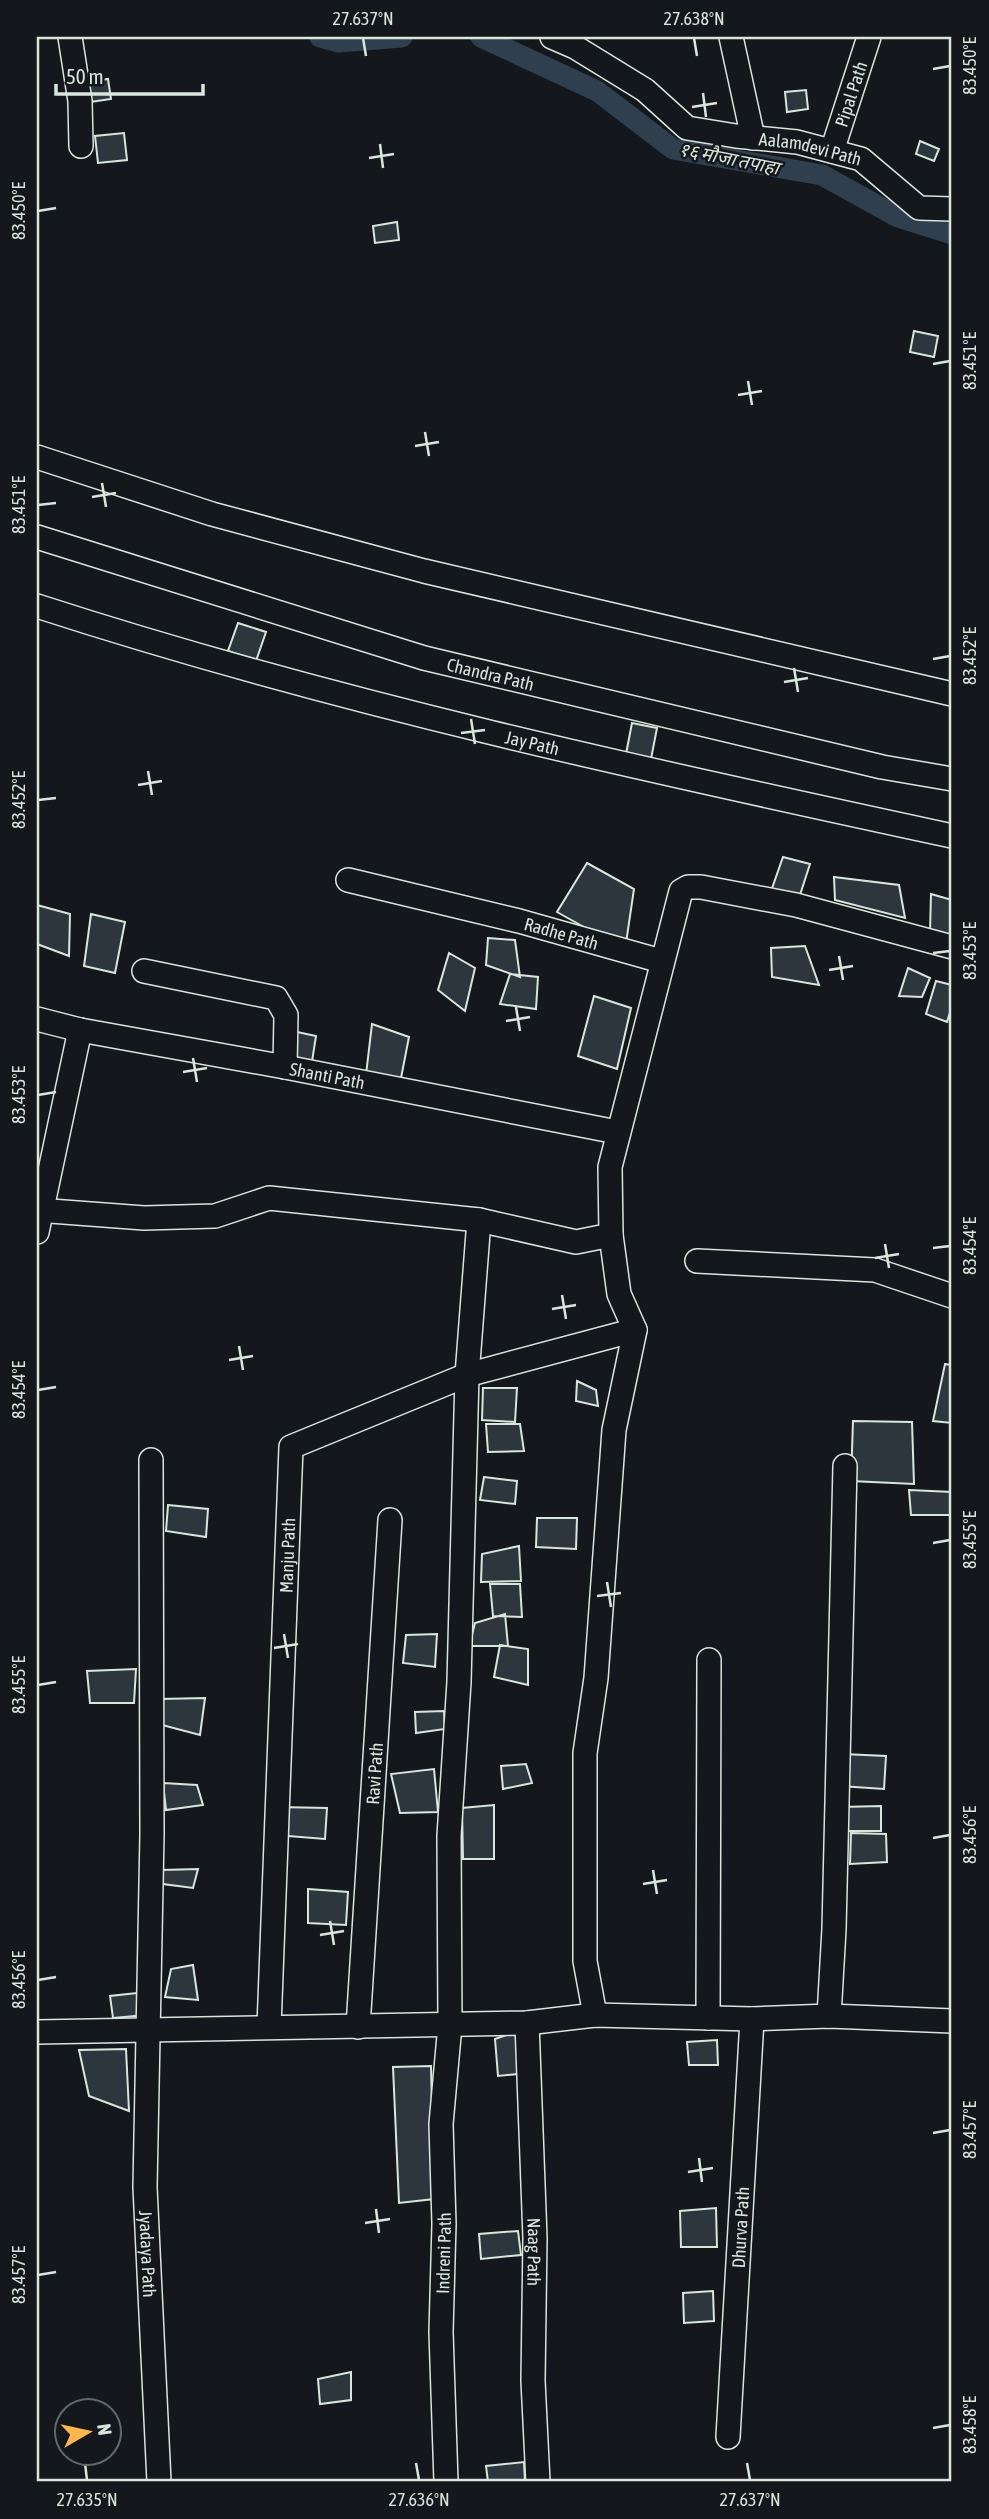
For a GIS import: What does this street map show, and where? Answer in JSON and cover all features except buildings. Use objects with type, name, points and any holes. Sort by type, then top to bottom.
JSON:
[{"type":"street","points":[[70,37],[80,102],[81,146]]},
{"type":"street","name":"Aalamdevi Path","points":[[552,37],[575,47],[645,90],[687,128],[797,142],[861,159],[919,208],[952,209]]},
{"type":"street","points":[[732,37],[753,138]]},
{"type":"street","name":"Pipal Path","points":[[832,151],[869,37]]},
{"type":"street","points":[[37,457],[212,514],[424,570],[952,694]]},
{"type":"street","name":"Chandra Path","points":[[37,537],[424,658],[882,767],[952,779]]},
{"type":"street","name":"Jay Path","points":[[37,606],[167,648],[437,719],[952,836]]},
{"type":"street","name":"Radhe Path","points":[[348,880],[462,907],[661,961]]},
{"type":"street","points":[[595,2015],[585,1961],[585,1753],[596,1678],[614,1430],[635,1330],[619,1294],[611,1235],[610,1167],[681,891],[688,887],[796,905],[952,947]]},
{"type":"street","points":[[144,971],[276,998],[286,1015],[285,1067]]},
{"type":"street","name":"Shanti Path","points":[[37,1019],[80,1030],[617,1132]]},
{"type":"street","points":[[80,1030],[38,1217],[215,1216],[269,1198],[478,1220],[576,1242],[611,1235]]},
{"type":"street","name":"Indreni Path","points":[[446,2482],[441,2332],[444,2224],[441,2124],[450,2025],[449,1836],[459,1682],[467,1375],[478,1220]]},
{"type":"street","points":[[697,1261],[875,1270],[952,1296]]},
{"type":"street","name":"Manju Path","points":[[269,2027],[291,1447],[467,1375],[635,1330]]},
{"type":"street","name":"Jyadaya Path","points":[[151,1460],[152,1834],[145,2187],[159,2482]]},
{"type":"street","points":[[829,2016],[845,1466]]},
{"type":"street","name":"Ravi Path","points":[[358,2027],[390,1520]]},
{"type":"street","points":[[708,2018],[709,1660]]},
{"type":"street","points":[[37,2032],[527,2023],[595,2015],[752,2019],[829,2016],[952,2021]]},
{"type":"street","name":"Dhurva Path","points":[[728,2437],[752,2019]]},
{"type":"street","name":"Naag Path","points":[[527,2023],[534,2238],[533,2381],[538,2482]]},
{"type":"waterway","name":"१६ मौजा तपाहा","points":[[320,37],[338,42],[402,37]]},
{"type":"waterway","name":"१६ मौजा तपाहा","points":[[481,37],[597,91],[673,149],[822,175],[898,217],[952,234]]}]
